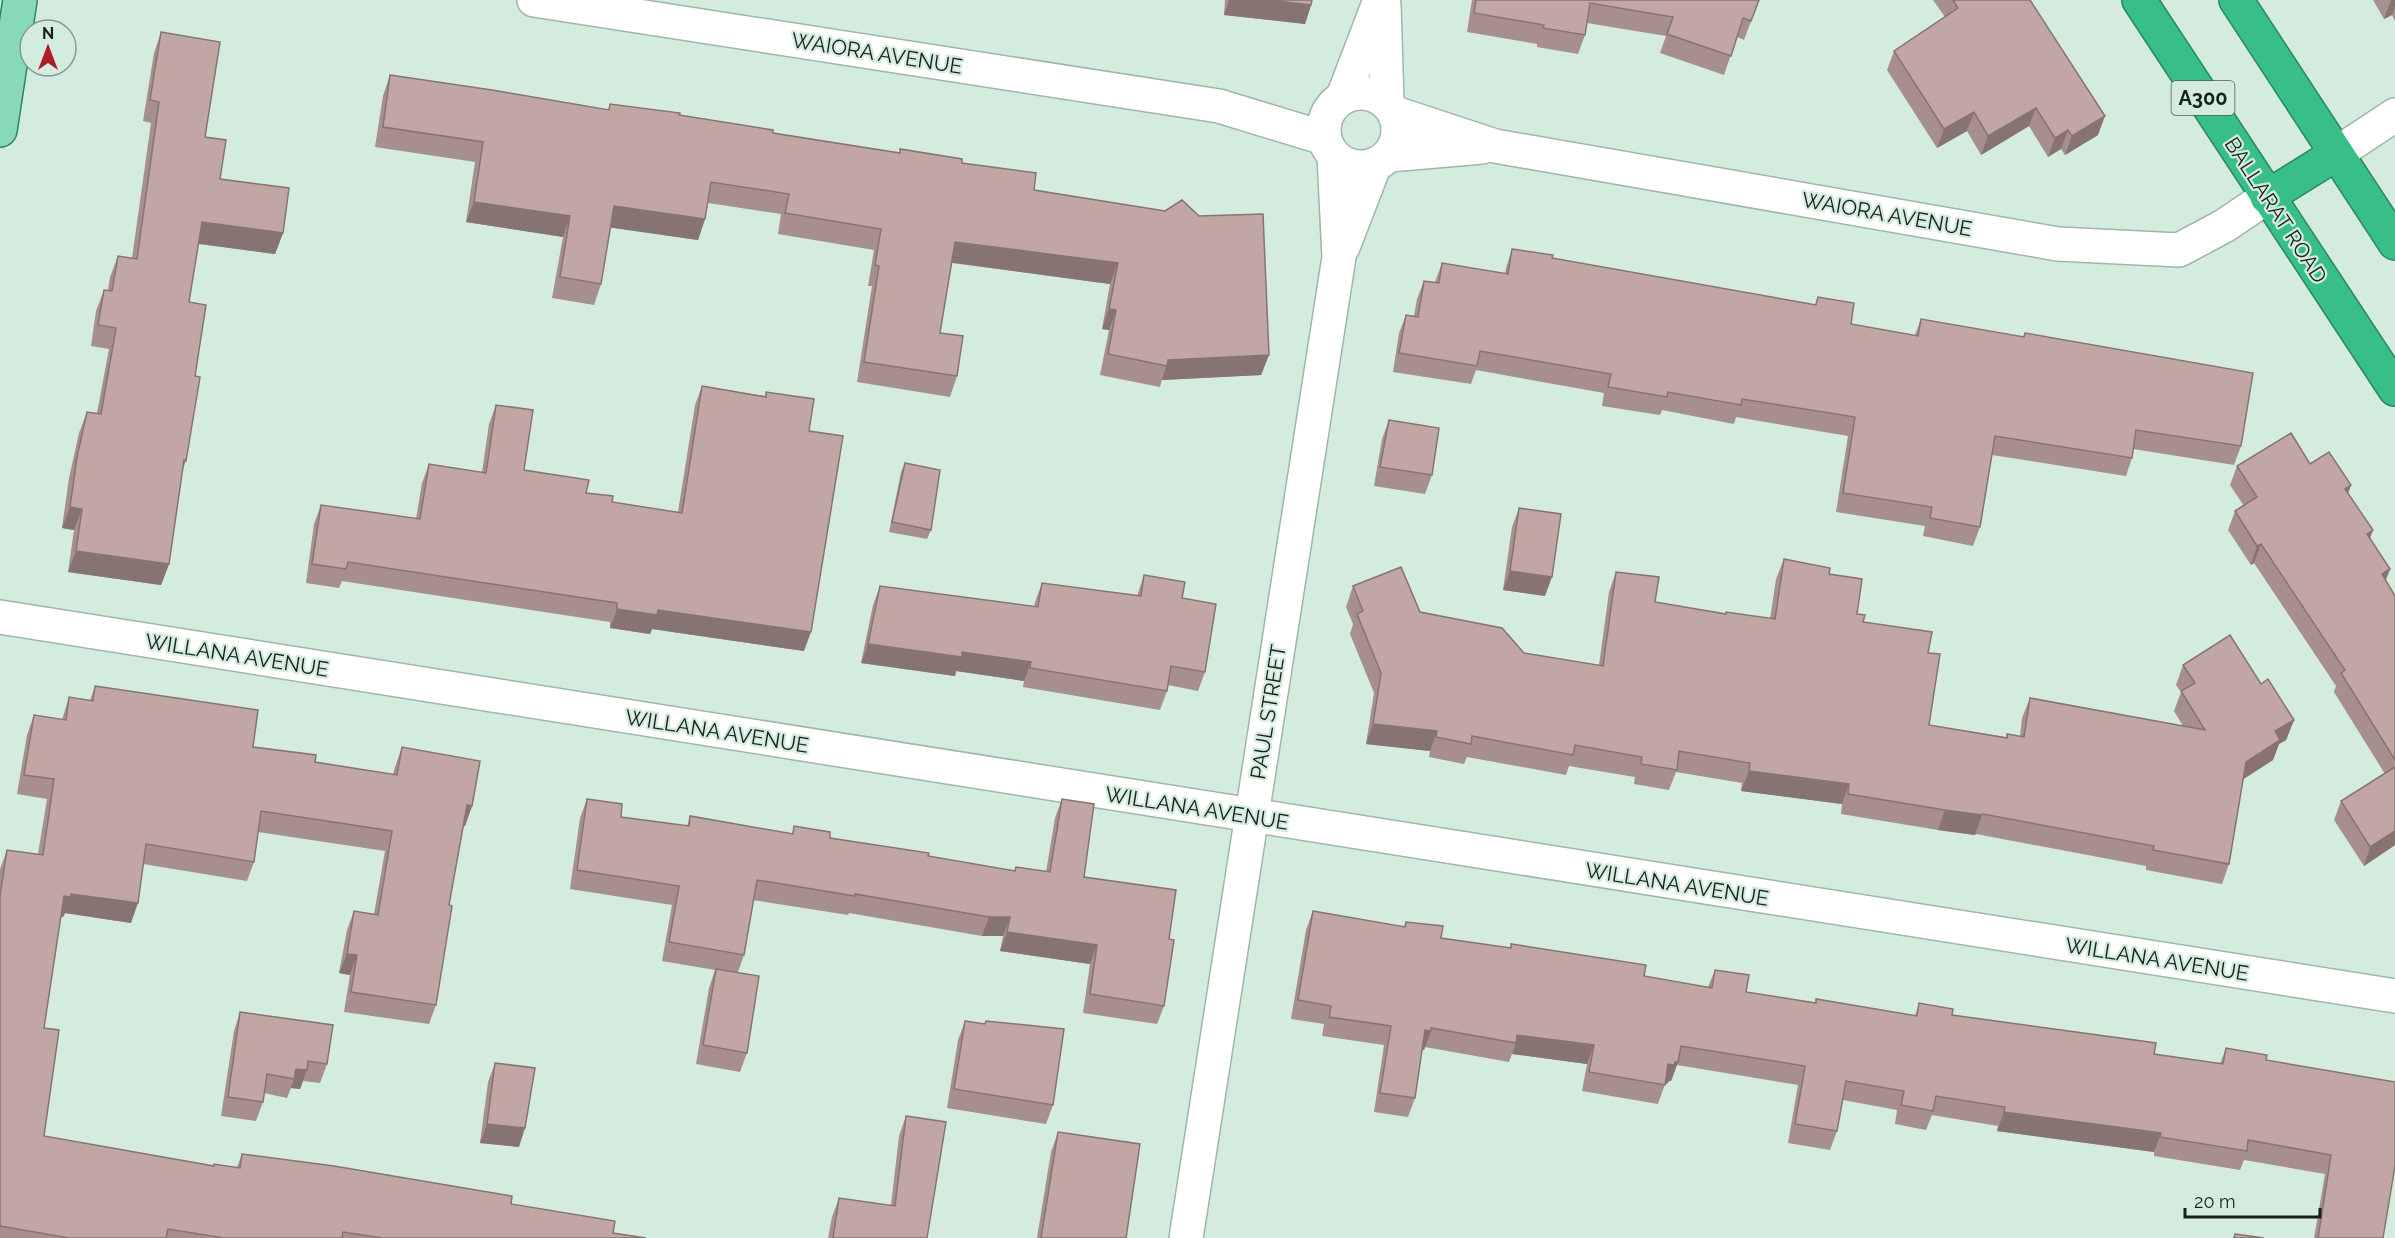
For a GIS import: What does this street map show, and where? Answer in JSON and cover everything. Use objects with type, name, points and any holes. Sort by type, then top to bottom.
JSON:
[{"type":"highway","name":"BALLARAT ROAD","points":[[2139,0],[2266,197],[2395,389]]},
{"type":"highway","points":[[2236,0],[2395,243]]},
{"type":"highway","points":[[2266,197],[2336,154]]},
{"type":"main road","points":[[0,130],[20,0]]},
{"type":"street","name":"WAIORA AVENUE","points":[[534,0],[1219,106],[1338,101]]},
{"type":"street","points":[[1382,0],[1391,108],[1398,124],[1398,135],[1396,146],[1382,160],[1364,167],[1353,167],[1343,163],[1329,147],[1324,126],[1338,101],[1382,0]]},
{"type":"street","points":[[1338,101],[1354,93],[1366,93],[1378,96],[1391,108]]},
{"type":"street","name":"WAIORA AVENUE","points":[[1219,106],[1329,147]]},
{"type":"street","name":"WAIORA AVENUE","points":[[1391,108],[1496,146],[2069,244],[2179,250],[2224,226],[2266,197]]},
{"type":"street","points":[[2336,154],[2395,116]]},
{"type":"street","name":"WAIORA AVENUE","points":[[1382,160],[1496,146]]},
{"type":"street","name":"PAUL STREET","points":[[1186,1238],[1339,257],[1329,147]]},
{"type":"street","name":"PAUL STREET","points":[[1339,257],[1382,160]]},
{"type":"street","name":"WILLANA AVENUE","points":[[0,617],[1252,817],[2395,996]]},
{"type":"building","points":[[1267,0],[1312,0],[1311,5]]},
{"type":"building","points":[[1476,0],[1759,0],[1751,21],[1743,18],[1731,56],[1667,34],[1673,17],[1590,3],[1585,35],[1543,28],[1544,25],[1474,13]]},
{"type":"building","points":[[1953,0],[2030,0],[2105,116],[2072,136],[2068,130],[2055,138],[2036,108],[1988,136],[1974,112],[1944,129],[1894,51],[1958,8]]},
{"type":"building","points":[[161,32],[220,42],[205,137],[226,140],[220,179],[289,188],[283,233],[202,222],[189,302],[206,305],[195,376],[200,377],[186,461],[184,460],[169,564],[76,551],[82,509],[70,507],[77,457],[87,412],[101,414],[116,328],[98,325],[104,290],[112,291],[118,256],[137,259],[159,102],[150,100]]},
{"type":"building","points":[[390,75],[609,110],[610,104],[680,113],[679,115],[773,130],[773,133],[900,153],[900,149],[962,159],[962,163],[1036,173],[1034,190],[1165,211],[1182,200],[1199,216],[1263,214],[1269,355],[1168,360],[1167,366],[1108,354],[1116,310],[1109,309],[1118,263],[955,242],[940,333],[963,336],[957,376],[864,362],[879,266],[875,265],[881,229],[785,213],[789,194],[711,182],[705,219],[614,206],[601,284],[560,277],[570,216],[474,202],[483,142],[383,127]]},
{"type":"building","points":[[1512,249],[1816,305],[1818,297],[1854,303],[1851,324],[1918,336],[1921,319],[2024,337],[2025,333],[2253,373],[2241,446],[2136,430],[2132,458],[1995,436],[1980,527],[1930,518],[1932,507],[1843,493],[1855,417],[1742,399],[1741,405],[1668,392],[1667,397],[1608,387],[1611,374],[1480,351],[1477,366],[1399,353],[1406,315],[1418,317],[1424,281],[1439,283],[1442,263],[1508,274]]},
{"type":"building","points":[[702,386],[766,397],[766,392],[814,399],[809,431],[843,436],[811,632],[658,610],[657,615],[617,609],[617,603],[348,562],[346,569],[312,564],[321,505],[420,519],[429,464],[486,473],[496,405],[533,410],[524,470],[589,480],[586,493],[613,496],[612,502],[682,513]]},
{"type":"building","points":[[1389,420],[1439,428],[1432,475],[1380,467]]},
{"type":"building","points":[[2291,433],[2310,464],[2329,452],[2351,485],[2345,489],[2373,530],[2367,534],[2390,569],[2382,574],[2395,596],[2395,760],[2341,673],[2345,670],[2261,544],[2257,546],[2235,511],[2257,497],[2237,466]]},
{"type":"building","points":[[905,463],[940,470],[931,530],[892,522]]},
{"type":"building","points":[[1519,508],[1561,514],[1552,577],[1510,571]]},
{"type":"building","points":[[1784,559],[1830,568],[1829,574],[1862,579],[1857,614],[1865,615],[1863,622],[1932,632],[1928,653],[1940,654],[1929,725],[2007,738],[2007,734],[2024,737],[2030,698],[2205,730],[2181,691],[2195,683],[2183,665],[2230,635],[2261,684],[2268,679],[2294,720],[2275,731],[2280,740],[2246,762],[2229,864],[2153,850],[2154,846],[1983,814],[1848,794],[1849,784],[1749,771],[1750,763],[1679,751],[1677,770],[1641,764],[1642,757],[1575,745],[1573,755],[1472,736],[1471,744],[1436,737],[1437,731],[1373,724],[1381,673],[1357,614],[1363,611],[1353,586],[1401,567],[1420,612],[1502,628],[1524,653],[1603,666],[1616,572],[1659,577],[1655,602],[1726,614],[1726,612],[1775,619]]},
{"type":"building","points":[[1144,575],[1185,582],[1182,598],[1216,604],[1205,672],[1171,666],[1167,691],[1030,668],[1031,662],[962,652],[962,657],[868,644],[880,586],[1038,607],[1042,583],[1141,596]]},
{"type":"building","points":[[95,686],[258,710],[253,747],[316,755],[315,762],[397,775],[402,747],[480,761],[472,806],[467,805],[449,905],[452,906],[436,1005],[351,992],[357,955],[347,954],[354,911],[378,915],[392,831],[261,811],[254,862],[146,844],[138,903],[71,894],[71,897],[64,896],[44,1028],[59,1030],[44,1136],[214,1166],[214,1164],[240,1168],[242,1154],[334,1166],[512,1196],[511,1204],[615,1221],[613,1233],[646,1238],[383,1238],[343,1232],[342,1238],[224,1238],[168,1229],[166,1238],[69,1238],[0,1226],[0,896],[7,850],[43,855],[54,779],[24,775],[34,715],[66,720],[69,697],[93,701]]},
{"type":"building","points":[[2395,767],[2395,831],[2370,847],[2341,801]]},
{"type":"building","points":[[587,799],[622,804],[621,817],[689,826],[690,816],[793,834],[794,826],[830,832],[830,838],[929,853],[928,856],[1015,871],[1016,867],[1050,872],[1062,799],[1094,804],[1084,877],[1176,890],[1169,939],[1174,940],[1164,1006],[1090,994],[1097,945],[1007,932],[1010,917],[989,917],[757,880],[744,955],[669,942],[679,886],[577,870]]},
{"type":"building","points":[[1313,911],[1405,927],[1406,922],[1443,926],[1441,938],[1511,948],[1511,944],[1646,965],[1644,976],[1712,988],[1715,970],[1749,975],[1746,992],[1816,1003],[1816,999],[1917,1016],[1919,1003],[1953,1009],[1952,1015],[2156,1043],[2154,1054],[2223,1064],[2226,1048],[2267,1055],[2266,1060],[2395,1082],[2395,1166],[2383,1238],[2318,1238],[2331,1155],[2248,1140],[2247,1151],[2160,1137],[2161,1133],[2004,1112],[2005,1107],[1936,1096],[1933,1111],[1901,1105],[1904,1091],[1846,1081],[1837,1131],[1795,1124],[1805,1066],[1681,1046],[1678,1062],[1674,1065],[1668,1064],[1665,1085],[1589,1072],[1594,1045],[1517,1035],[1516,1043],[1431,1028],[1431,1031],[1425,1030],[1415,1098],[1380,1093],[1391,1026],[1329,1017],[1331,1006],[1298,1000]]},
{"type":"building","points":[[716,969],[759,976],[747,1053],[703,1045]]},
{"type":"building","points":[[240,1012],[333,1025],[327,1064],[308,1061],[307,1070],[296,1069],[294,1079],[267,1074],[263,1102],[228,1097]]},
{"type":"building","points":[[965,1021],[1064,1029],[1053,1105],[954,1089]]},
{"type":"building","points":[[495,1063],[535,1068],[525,1128],[487,1124]]},
{"type":"building","points":[[906,1116],[946,1122],[927,1238],[833,1238],[839,1198],[895,1206]]},
{"type":"building","points":[[1058,1132],[1140,1144],[1126,1238],[1041,1238]]},
{"type":"building","points":[[2235,1234],[2264,1238],[2234,1238]]}]
